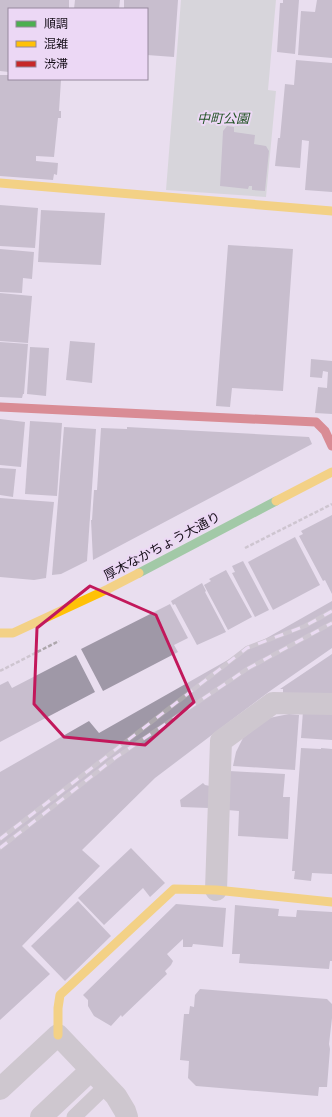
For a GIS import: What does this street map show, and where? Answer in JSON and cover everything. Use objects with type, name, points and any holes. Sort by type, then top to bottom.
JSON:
[{"type":"street","points":[[0,183],[332,211]]},
{"type":"street","points":[[0,408],[316,422],[326,431],[332,446]]},
{"type":"street","name":"厚木なかちょう大通り","points":[[0,633],[13,633],[108,589],[332,472]]},
{"type":"street","points":[[216,890],[221,741],[273,703],[332,704]]},
{"type":"street","points":[[126,1117],[125,1111],[116,1096],[58,1035],[58,1008],[60,995],[174,889],[216,890],[332,902]]},
{"type":"street","points":[[0,1089],[58,1035]]},
{"type":"street","points":[[41,1117],[91,1070]]},
{"type":"lane","points":[[74,1117],[106,1086]]},
{"type":"highlighted area","points":[[90,586],[156,615],[194,702],[145,745],[64,737],[34,704],[37,628]]},
{"type":"green space","name":"中町公園","points":[[181,0],[276,0],[268,90],[276,91],[266,197],[166,190]]},
{"type":"building","points":[[0,0],[69,0],[69,8],[8,8],[8,72],[0,71]]},
{"type":"building","points":[[75,0],[120,0],[119,8],[74,8]]},
{"type":"building","points":[[124,0],[178,0],[174,57],[148,55],[148,8],[124,8]]},
{"type":"building","points":[[283,0],[299,0],[295,54],[277,52],[280,3],[283,3]]},
{"type":"building","points":[[317,0],[332,0],[332,58],[298,55],[301,11],[315,12]]},
{"type":"building","points":[[296,60],[332,63],[332,192],[305,190],[309,141],[302,140],[300,168],[275,166],[278,138],[280,138],[285,84],[294,85]]},
{"type":"building","points":[[0,75],[8,75],[8,80],[61,80],[59,111],[61,111],[61,118],[58,118],[54,157],[36,156],[36,161],[58,163],[57,175],[54,174],[53,180],[0,176]]},
{"type":"building","points":[[227,126],[234,127],[234,132],[255,135],[254,144],[266,146],[269,151],[265,191],[252,190],[252,186],[249,186],[248,189],[220,186],[223,131]]},
{"type":"building","points":[[0,205],[38,208],[35,248],[0,246]]},
{"type":"building","points":[[41,210],[105,213],[101,265],[38,262]]},
{"type":"building","points":[[228,245],[293,249],[283,391],[232,388],[230,407],[216,406]]},
{"type":"building","points":[[0,249],[34,252],[32,279],[23,278],[22,293],[0,292]]},
{"type":"building","points":[[0,293],[32,296],[28,343],[0,341]]},
{"type":"building","points":[[70,341],[95,343],[92,383],[66,380]]},
{"type":"building","points":[[0,342],[28,344],[24,394],[22,398],[0,397]]},
{"type":"building","points":[[30,347],[49,348],[46,396],[27,394]]},
{"type":"building","points":[[311,359],[332,361],[332,414],[315,413],[318,387],[327,388],[328,372],[323,371],[322,378],[310,377]]},
{"type":"building","points":[[0,419],[25,422],[21,467],[0,465]]},
{"type":"building","points":[[30,421],[62,423],[57,496],[25,494]]},
{"type":"building","points":[[64,427],[96,429],[87,561],[61,574],[52,575]]},
{"type":"building","points":[[127,427],[309,437],[312,444],[93,560],[91,520],[94,490],[97,490],[101,428],[127,429]]},
{"type":"building","points":[[0,468],[16,469],[13,497],[0,495]]},
{"type":"building","points":[[0,498],[54,502],[46,578],[34,580],[0,577]]},
{"type":"building","points":[[332,515],[332,594],[325,580],[323,581],[299,536],[303,534],[301,531]]},
{"type":"building","points":[[295,537],[320,585],[273,610],[248,562]]},
{"type":"building","points":[[243,561],[269,610],[255,617],[232,573],[235,572],[232,566]]},
{"type":"building","points":[[226,570],[252,617],[228,630],[204,585],[211,581],[209,579]]},
{"type":"building","points":[[202,583],[206,591],[205,592],[226,632],[197,645],[175,604],[173,605],[171,601]]},
{"type":"building","points":[[332,601],[332,648],[270,691],[155,778],[82,850],[100,866],[22,946],[50,974],[0,1020],[0,772],[89,721],[99,733]]},
{"type":"building","points":[[170,604],[188,638],[174,645],[178,652],[103,691],[81,649]]},
{"type":"building","points":[[332,654],[332,697],[283,693],[283,689],[280,689]]},
{"type":"building","points":[[76,655],[95,692],[0,742],[0,685],[8,681],[12,688]]},
{"type":"building","points":[[303,711],[332,714],[332,740],[301,738]]},
{"type":"building","points":[[289,714],[299,715],[295,770],[233,766],[236,752],[243,738],[269,718]]},
{"type":"building","points":[[301,748],[332,749],[332,874],[312,873],[311,881],[294,879],[295,871],[292,871]]},
{"type":"building","points":[[229,771],[285,774],[283,797],[290,797],[288,839],[238,836],[239,811],[227,810]]},
{"type":"building","points":[[203,783],[210,786],[209,808],[181,807],[180,800]]},
{"type":"building","points":[[131,848],[165,883],[150,897],[143,888],[104,925],[78,898]]},
{"type":"building","points":[[78,901],[111,936],[65,981],[31,946]]},
{"type":"building","points":[[176,904],[226,908],[223,947],[193,944],[192,947],[183,947],[183,939],[167,954],[173,961],[165,971],[167,974],[122,1017],[121,1015],[111,1026],[94,1016],[88,1006],[88,1000],[83,995]]},
{"type":"building","points":[[235,905],[279,909],[278,916],[296,917],[297,910],[332,912],[332,961],[330,961],[329,969],[239,963],[240,954],[232,954]]},
{"type":"building","points":[[200,989],[327,999],[332,1004],[332,1018],[327,1087],[319,1087],[318,1096],[196,1086],[188,1078],[189,1061],[180,1060],[184,1014],[189,1014],[190,1006],[194,1007],[195,995]]},
{"type":"railway","points":[[0,839],[247,648],[305,626],[332,611]]},
{"type":"railway","points":[[0,848],[115,758],[247,669],[332,623]]},
{"type":"traffic: fast","points":[[139,573],[276,501]]},
{"type":"traffic: slow","points":[[0,183],[332,211]]},
{"type":"traffic: slow","points":[[276,501],[332,472]]},
{"type":"traffic: slow","points":[[0,633],[13,633],[139,573]]},
{"type":"traffic: slow","points":[[58,1035],[58,1008],[60,995],[174,889],[216,890],[332,902]]},
{"type":"traffic: jam","points":[[0,407],[316,422],[325,431],[332,446]]}]
